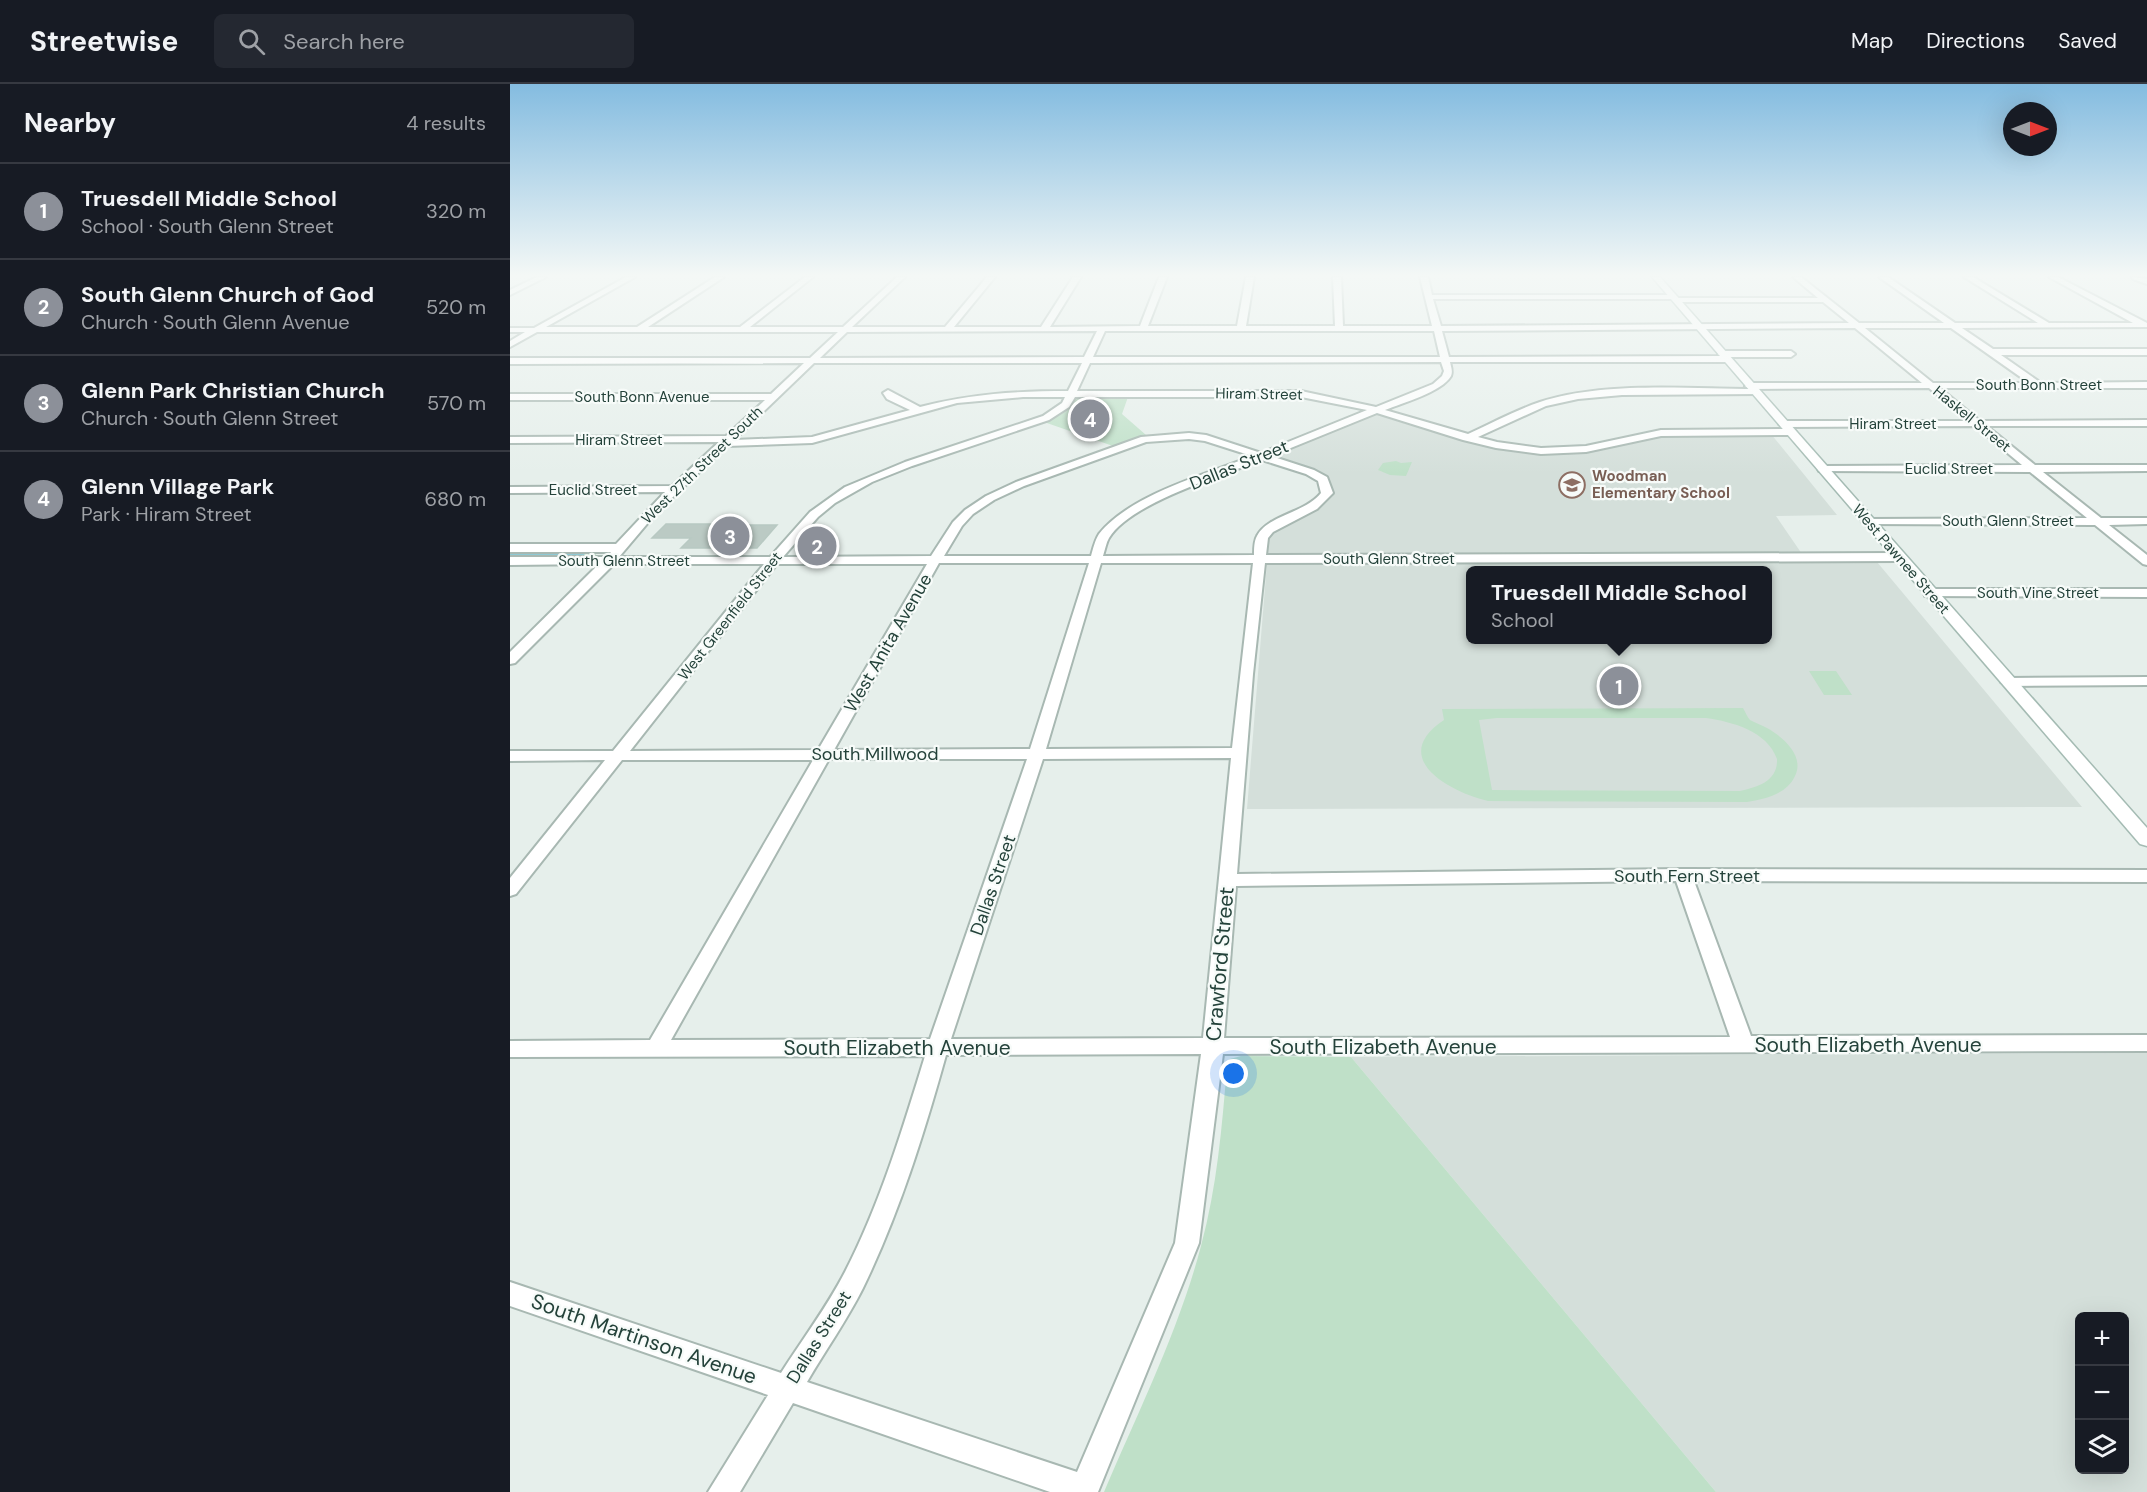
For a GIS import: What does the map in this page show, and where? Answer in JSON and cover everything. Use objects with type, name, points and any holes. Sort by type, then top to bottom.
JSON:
[{"type":"main road","name":"West Pawnee Street","points":[[1713,343],[2147,840]]},
{"type":"street","name":"West 27th Street South","points":[[510,660],[611,561],[639,524],[831,343]]},
{"type":"street","name":"West Greenfield Street","points":[[510,890],[773,560],[819,508],[855,485],[894,468],[1046,418],[1061,410],[1095,343]]},
{"type":"street","points":[[1441,343],[1445,359]]},
{"type":"street","name":"Haskell Street","points":[[1877,343],[2147,561]]},
{"type":"street","points":[[1978,343],[2039,385]]},
{"type":"street","points":[[1992,352],[2147,352]]},
{"type":"street","points":[[510,361],[1445,359],[1791,354]]},
{"type":"street","name":"Dallas Street","points":[[723,1492],[853,1282],[876,1233],[1037,754],[1096,559],[1107,531],[1134,509],[1439,383],[1446,377],[1448,371],[1445,359]]},
{"type":"street","name":"South Bonn Street","points":[[1467,438],[1543,404],[1572,396],[1622,392],[1930,386],[2147,385]]},
{"type":"street","points":[[888,393],[890,397],[918,410]]},
{"type":"street","name":"Hiram Street","points":[[510,440],[812,441],[956,400],[980,396],[1070,394],[1301,394],[1336,399],[1505,447],[1555,451],[1586,449],[1660,433],[1978,424],[2147,423]]},
{"type":"street","name":"South Bonn Avenue","points":[[510,397],[774,397]]},
{"type":"street","name":"West Anita Avenue","points":[[657,1048],[935,560],[957,524],[969,512],[990,498],[1020,484],[1132,442],[1157,438],[1198,437],[1318,476],[1324,482],[1326,493],[1320,503],[1265,533],[1262,537],[1258,559]]},
{"type":"street","name":"Euclid Street","points":[[1823,469],[2147,468]]},
{"type":"street","name":"Euclid Street","points":[[510,490],[675,489]]},
{"type":"street","name":"South Glenn Street","points":[[1868,522],[2147,521]]},
{"type":"street","points":[[510,548],[620,548]]},
{"type":"street","name":"South Glenn Street","points":[[510,561],[1898,557]]},
{"type":"street","name":"Crawford Street","points":[[1083,1491],[1187,1243],[1213,1047],[1258,559]]},
{"type":"street","name":"South Vine Street","points":[[1930,593],[2147,593]]},
{"type":"street","points":[[2008,682],[2147,681]]},
{"type":"street","name":"South Millwood","points":[[510,756],[1239,753]]},
{"type":"street","points":[[1683,875],[1744,1045]]},
{"type":"street","name":"South Fern Street","points":[[1228,880],[1683,875],[2147,876]]},
{"type":"street","name":"South Elizabeth Avenue","points":[[510,1049],[2147,1043]]},
{"type":"street","name":"South Martinson Avenue","points":[[513,1299],[787,1388],[1083,1491]]},
{"type":"shaded area","name":"Woodman Elementary School","points":[[1378,413],[1497,448],[1568,453],[1598,450],[1657,436],[1771,434],[1837,515],[1776,516],[1802,554],[1268,553],[1266,551],[1268,535],[1326,502],[1333,488],[1325,476],[1276,457],[1275,454]]},
{"type":"shaded area","points":[[1822,560],[1877,562],[2082,807],[1247,809],[1267,563]]},
{"type":"shaded area","points":[[2147,1053],[2147,1492],[1716,1492],[1351,1057]]},
{"type":"green space","points":[[1076,397],[1128,397],[1122,414],[1146,435],[1113,446],[1044,422],[1067,410]]},
{"type":"green space","points":[[1412,462],[1406,476],[1390,475],[1378,470],[1383,463]]},
{"type":"green space","points":[[510,551],[598,552],[593,558],[510,560]]},
{"type":"green space","points":[[1809,671],[1836,671],[1852,695],[1824,695]]},
{"type":"green space","points":[[1743,708],[1750,720],[1767,728],[1786,742],[1795,754],[1797,769],[1791,782],[1781,791],[1747,802],[1488,801],[1457,790],[1442,781],[1430,771],[1423,760],[1421,747],[1428,734],[1444,720],[1442,709]],"holes":[[[1497,718],[1706,718],[1748,730],[1765,741],[1772,749],[1777,759],[1776,767],[1766,782],[1740,791],[1492,790],[1479,720]]]},
{"type":"green space","points":[[1241,1056],[1351,1057],[1716,1492],[1104,1492],[1157,1370],[1192,1277],[1207,1224],[1215,1179],[1227,1066],[1230,1059]]},
{"type":"building","points":[[666,524],[777,525],[757,548],[681,548],[691,538],[652,538]]},
{"type":"waterway","points":[[510,556],[583,556]]},
{"type":"place","name":"Glenn Village Park","points":[[1090,419]]},
{"type":"place","name":"Woodman Elementary School","points":[[1572,485]]},
{"type":"place","name":"Glenn Park Christian Church","points":[[730,536]]},
{"type":"place","name":"South Glenn Church of God","points":[[817,546]]},
{"type":"place","name":"Truesdell Middle School","points":[[1619,686]]}]
